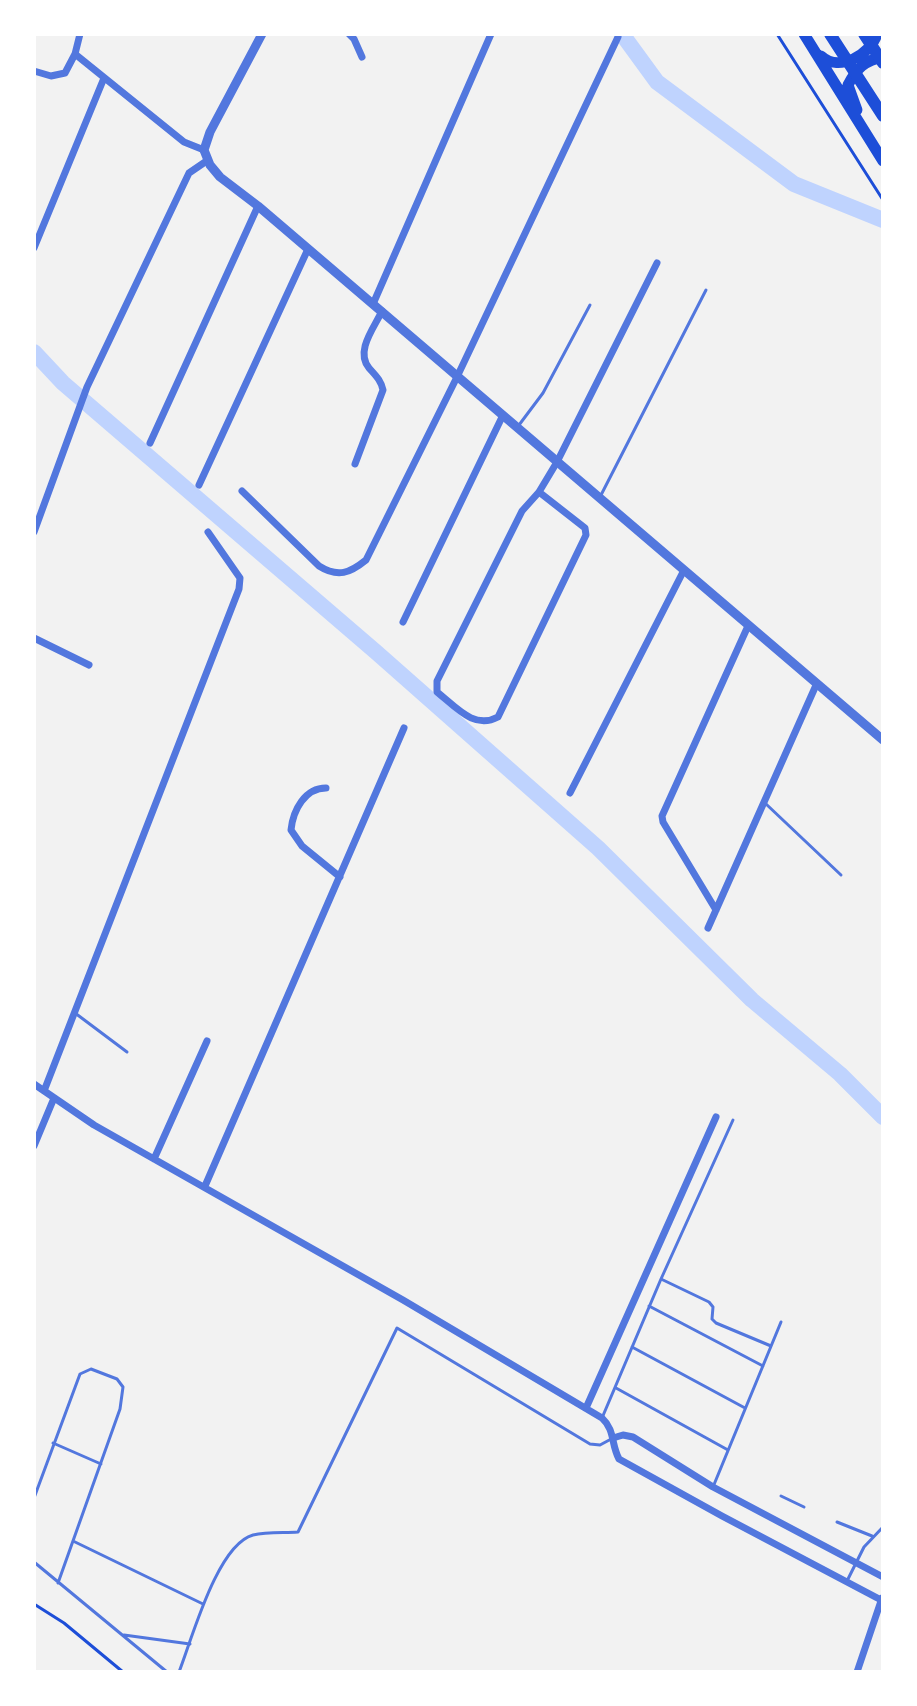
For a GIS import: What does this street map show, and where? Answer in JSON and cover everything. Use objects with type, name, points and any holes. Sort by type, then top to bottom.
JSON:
[{"type":"highway","points":[[830,34],[883,116]]},
{"type":"highway","points":[[864,34],[883,60]]},
{"type":"main road","points":[[804,34],[883,161]]},
{"type":"main road","points":[[814,49],[826,61],[838,64],[855,58],[873,45],[877,34]]},
{"type":"main road","points":[[863,130],[848,85],[856,70],[873,59],[883,60]]},
{"type":"street","points":[[34,71],[51,76],[65,73],[75,54],[80,34]]},
{"type":"street","points":[[34,532],[87,387],[189,173],[206,155],[210,132],[262,34]]},
{"type":"street","points":[[349,34],[362,57]]},
{"type":"street","points":[[355,464],[383,390],[382,381],[364,363],[363,354],[378,308],[491,34]]},
{"type":"street","points":[[242,491],[319,566],[331,573],[351,572],[366,560],[457,377],[618,37]]},
{"type":"street","points":[[75,54],[184,142],[206,155],[220,177],[258,206],[883,740]]},
{"type":"street","points":[[34,248],[104,78]]},
{"type":"street","points":[[150,443],[258,206]]},
{"type":"street","points":[[199,485],[308,249]]},
{"type":"street","points":[[539,492],[585,528],[586,535],[498,717],[486,723],[476,722],[435,688],[522,511],[539,492],[557,462],[657,263]]},
{"type":"street","points":[[403,622],[503,415]]},
{"type":"street","points":[[44,1091],[239,589],[240,578],[208,532]]},
{"type":"street","points":[[570,793],[684,570]]},
{"type":"street","points":[[716,910],[662,816],[748,626]]},
{"type":"street","points":[[34,638],[89,665]]},
{"type":"street","points":[[708,928],[817,683]]},
{"type":"street","points":[[205,1186],[404,728]]},
{"type":"street","points":[[326,788],[316,788],[308,793],[299,806],[291,830],[302,846],[340,877]]},
{"type":"street","points":[[154,1159],[207,1041]]},
{"type":"street","points":[[34,1084],[154,1159],[602,1418],[611,1426],[614,1450],[619,1459],[882,1599],[857,1672]]},
{"type":"street","points":[[34,1146],[54,1098]]},
{"type":"street","points":[[586,1408],[716,1117]]},
{"type":"street","points":[[613,1438],[623,1435],[633,1437],[713,1487],[883,1577]]},
{"type":"lane","points":[[599,498],[706,290]]},
{"type":"lane","points":[[517,428],[543,393],[590,305]]},
{"type":"lane","points":[[764,802],[841,875]]},
{"type":"lane","points":[[74,1013],[127,1052]]},
{"type":"lane","points":[[602,1418],[733,1120]]},
{"type":"lane","points":[[661,1279],[709,1302],[713,1307],[712,1319],[716,1323],[771,1346]]},
{"type":"lane","points":[[649,1306],[763,1366]]},
{"type":"lane","points":[[713,1487],[781,1322]]},
{"type":"lane","points":[[179,1672],[204,1604],[233,1550],[251,1535],[298,1532],[397,1328],[590,1444],[600,1445],[613,1438]]},
{"type":"lane","points":[[632,1347],[745,1408]]},
{"type":"lane","points":[[34,1498],[80,1374],[91,1369],[117,1379],[123,1387],[124,1396],[58,1583]]},
{"type":"lane","points":[[615,1387],[728,1450]]},
{"type":"lane","points":[[53,1443],[101,1464]]},
{"type":"lane","points":[[781,1496],[804,1507]]},
{"type":"lane","points":[[837,1522],[872,1536]]},
{"type":"lane","points":[[847,1581],[872,1536],[883,1527]]},
{"type":"lane","points":[[73,1541],[204,1604]]},
{"type":"lane","points":[[34,1562],[167,1672]]},
{"type":"lane","points":[[120,1634],[190,1644]]},
{"type":"path","points":[[777,34],[883,200]]},
{"type":"path","points":[[34,1604],[64,1623],[123,1672]]},
{"type":"waterway","points":[[622,34],[657,82],[794,184],[883,220]]},
{"type":"waterway","points":[[34,352],[63,383],[598,848],[752,1000],[840,1074],[883,1117]]}]
